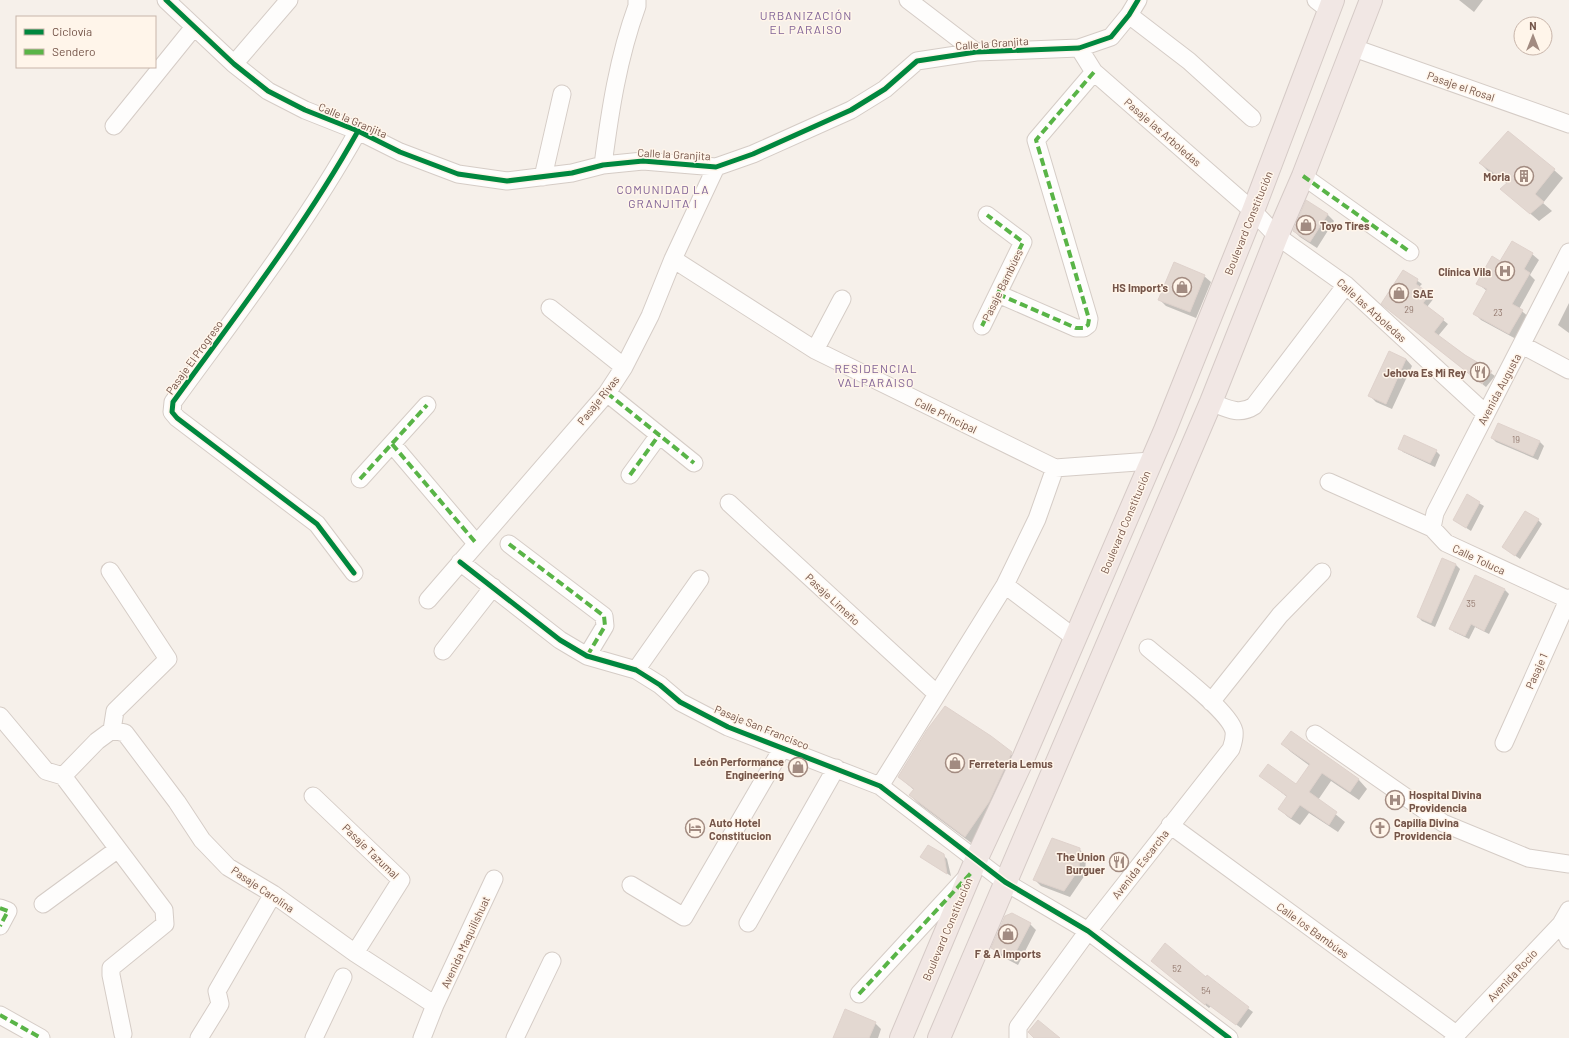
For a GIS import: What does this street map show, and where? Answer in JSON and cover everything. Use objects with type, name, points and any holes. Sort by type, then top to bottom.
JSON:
[{"type":"highway","points":[[939,1038],[1211,402],[1354,48],[1371,0]]},
{"type":"highway","name":"Boulevard Constitución","points":[[901,1038],[973,866],[1023,759],[1151,462],[1253,211],[1326,3]]},
{"type":"street","name":"Calle la Granjita","points":[[166,0],[234,64],[268,91],[299,107],[358,131],[400,152],[458,174],[507,180],[572,173],[603,165],[643,161],[716,167],[753,154],[851,110],[885,89],[917,60],[976,52],[1079,48],[1111,37],[1129,15],[1138,0]]},
{"type":"street","points":[[234,64],[289,0]]},
{"type":"street","points":[[603,165],[615,85],[621,56],[637,6],[637,0]]},
{"type":"street","points":[[908,0],[976,52]]},
{"type":"street","points":[[1129,15],[1189,62],[1252,118]]},
{"type":"street","points":[[114,126],[194,28]]},
{"type":"street","name":"Pasaje las Arboledas","points":[[1079,48],[1094,72],[1253,211]]},
{"type":"street","name":"Pasaje el Rosal","points":[[1354,48],[1569,124]]},
{"type":"street","points":[[998,294],[1076,328],[1084,328],[1088,325],[1089,318],[1036,140],[1094,72]]},
{"type":"street","points":[[543,177],[562,94]]},
{"type":"street","name":"Pasaje El Progreso","points":[[354,573],[317,524],[177,418],[172,412],[174,402],[294,233],[339,166],[358,131]]},
{"type":"street","name":"Pasaje Rivas","points":[[428,600],[607,393],[624,368],[650,316],[673,259],[716,167]]},
{"type":"street","points":[[1303,176],[1410,252]]},
{"type":"street","name":"Calle las Arboledas","points":[[1253,211],[1277,236],[1346,286],[1486,414]]},
{"type":"street","name":"Pasaje Bambúes","points":[[982,326],[1023,242],[987,215]]},
{"type":"street","name":"Avenida Augusta","points":[[1432,528],[1435,513],[1569,252]]},
{"type":"street","name":"Calle Principal","points":[[673,259],[815,350],[1055,468],[1151,462]]},
{"type":"street","points":[[1211,402],[1231,411],[1238,412],[1249,410],[1254,406],[1346,286]]},
{"type":"street","points":[[815,350],[842,299]]},
{"type":"street","points":[[550,308],[624,368]]},
{"type":"street","points":[[1522,345],[1569,370]]},
{"type":"street","points":[[607,393],[694,463]]},
{"type":"street","points":[[360,479],[427,405]]},
{"type":"street","points":[[630,475],[659,435]]},
{"type":"street","points":[[392,444],[476,543]]},
{"type":"street","points":[[880,786],[1005,585],[1037,519],[1055,468]]},
{"type":"street","name":"Calle Toluca","points":[[1329,482],[1432,528],[1446,543],[1569,599]]},
{"type":"street","name":"Pasaje Limeño","points":[[730,503],[937,694]]},
{"type":"street","points":[[509,544],[604,616],[605,626],[587,656]]},
{"type":"street","name":"Pasaje San Francisco","points":[[460,562],[560,640],[587,656],[636,670],[680,702],[728,727],[783,747],[880,786],[973,866],[1005,882],[1088,931],[1229,1038]]},
{"type":"street","points":[[63,776],[96,741],[112,730],[115,711],[168,659],[110,571]]},
{"type":"street","points":[[1148,648],[1211,702],[1280,615],[1322,572]]},
{"type":"street","points":[[636,670],[700,579]]},
{"type":"street","points":[[1005,585],[1075,638]]},
{"type":"street","points":[[443,651],[493,587]]},
{"type":"street","name":"Pasaje 1","points":[[1504,743],[1569,599]]},
{"type":"street","name":"Avenida Escarcha","points":[[1018,1033],[1088,931],[1230,749],[1235,739],[1234,730],[1225,714],[1211,702]]},
{"type":"street","points":[[0,716],[46,770],[63,776],[164,910],[166,924],[111,968],[111,975],[123,1034]]},
{"type":"street","name":"Pasaje Carolina","points":[[112,730],[125,733],[177,802],[202,840],[228,867],[273,894],[355,953],[435,1005]]},
{"type":"street","points":[[1315,734],[1443,823],[1528,858],[1569,864]]},
{"type":"street","points":[[631,885],[684,917],[783,747]]},
{"type":"street","points":[[748,923],[836,768]]},
{"type":"street","name":"Pasaje Tazumal","points":[[313,796],[401,880],[355,953]]},
{"type":"street","name":"Calle los Bambúes","points":[[1170,825],[1454,1036]]},
{"type":"street","points":[[43,904],[118,848]]},
{"type":"street","points":[[859,994],[973,866]]},
{"type":"street","name":"Avenida Maquilishuat","points":[[435,1005],[494,879]]},
{"type":"street","points":[[199,1038],[220,1004],[217,991],[273,894]]},
{"type":"street","points":[[0,908],[8,911],[0,926]]},
{"type":"street","points":[[1565,917],[1569,940]]},
{"type":"street","name":"Avenida Rocío","points":[[1454,1036],[1565,917]]},
{"type":"street","points":[[515,1038],[552,962]]},
{"type":"street","points":[[314,1038],[343,977]]},
{"type":"street","points":[[422,1038],[435,1005]]},
{"type":"street","points":[[0,1015],[41,1038]]},
{"type":"building","name":"Morla","points":[[1508,131],[1555,169],[1535,194],[1544,202],[1530,214],[1500,189],[1508,182],[1479,163]]},
{"type":"building","name":"Toyo Tires","points":[[1306,200],[1328,214],[1310,242],[1293,231]]},
{"type":"building","name":"Clínica Vila","points":[[1512,241],[1533,253],[1524,269],[1530,273],[1512,304],[1523,310],[1509,334],[1473,314],[1487,289],[1476,284],[1492,256],[1500,261]]},
{"type":"building","name":"HS Import's","points":[[1174,262],[1205,275],[1190,312],[1158,300]]},
{"type":"building","points":[[1403,270],[1418,279],[1416,284],[1430,294],[1423,303],[1444,319],[1434,332],[1465,355],[1492,371],[1482,384],[1381,304]]},
{"type":"building","points":[[1389,351],[1406,359],[1386,404],[1368,396]]},
{"type":"building","points":[[1498,423],[1540,441],[1533,456],[1491,438]]},
{"type":"building","points":[[1404,435],[1437,450],[1430,463],[1398,449]]},
{"type":"building","points":[[1467,494],[1480,502],[1466,528],[1453,520]]},
{"type":"building","points":[[1525,511],[1539,519],[1515,556],[1502,547]]},
{"type":"building","points":[[1442,558],[1456,564],[1431,623],[1417,617]]},
{"type":"building","points":[[1475,575],[1505,589],[1484,631],[1471,624],[1465,636],[1449,629]]},
{"type":"building","name":"Ferreteria Lemus","points":[[945,706],[991,736],[1012,752],[989,802],[965,837],[909,795],[914,789],[898,777],[927,730]]},
{"type":"building","points":[[1291,731],[1359,779],[1350,792],[1322,773],[1309,792],[1337,812],[1329,825],[1300,805],[1291,818],[1278,809],[1287,796],[1259,776],[1268,764],[1296,784],[1310,764],[1281,744]]},
{"type":"building","points":[[1052,838],[1080,848],[1079,869],[1064,891],[1033,880]]},
{"type":"building","points":[[928,845],[944,854],[947,874],[920,857]]},
{"type":"building","name":"F & A Imports","points":[[1012,913],[1031,923],[1012,959],[991,948],[1005,916]]},
{"type":"building","points":[[1165,943],[1206,977],[1207,975],[1249,1007],[1236,1025],[1206,1003],[1205,1005],[1151,961]]},
{"type":"building","points":[[845,1009],[876,1022],[869,1038],[833,1038]]},
{"type":"building","points":[[1038,1020],[1060,1038],[1034,1038],[1028,1032]]},
{"type":"marked path","points":[[998,294],[1076,328],[1084,328],[1088,325],[1089,319],[1036,140],[1094,72]]},
{"type":"marked path","points":[[1303,176],[1410,252]]},
{"type":"marked path","points":[[982,326],[1023,242],[987,215]]},
{"type":"marked path","points":[[607,393],[694,463]]},
{"type":"marked path","points":[[360,479],[427,405]]},
{"type":"marked path","points":[[630,475],[659,435]]},
{"type":"marked path","points":[[392,444],[476,543]]},
{"type":"marked path","points":[[509,544],[604,616],[605,626],[587,656]]},
{"type":"marked path","points":[[859,994],[971,873]]},
{"type":"marked path","points":[[0,908],[8,911],[0,926]]},
{"type":"marked path","points":[[0,1015],[41,1038]]},
{"type":"cycle path","points":[[166,0],[234,64],[268,91],[305,110],[358,131],[400,152],[458,174],[507,181],[572,173],[603,165],[643,161],[716,167],[753,154],[851,110],[885,89],[917,61],[976,52],[1079,48],[1111,37],[1129,15],[1138,0]]},
{"type":"cycle path","points":[[354,573],[317,524],[177,418],[172,412],[173,402],[270,269],[316,201],[358,131]]},
{"type":"cycle path","points":[[460,562],[560,640],[587,656],[636,670],[660,685],[680,702],[728,727],[880,786],[1005,882],[1088,931],[1229,1038]]},
{"type":"place","name":"Morla","points":[[1524,176]]},
{"type":"place","name":"Toyo Tires","points":[[1306,225]]},
{"type":"place","name":"Clínica Vila","points":[[1505,271]]},
{"type":"place","name":"HS Import's","points":[[1182,287]]},
{"type":"place","name":"SAE","points":[[1399,293]]},
{"type":"place","name":"Jehova Es Mi Rey","points":[[1480,372]]},
{"type":"place","name":"Ferreteria Lemus","points":[[955,763]]},
{"type":"place","name":"León Performance Engineering","points":[[798,767]]},
{"type":"place","name":"Hospital Divina Providencia","points":[[1395,800]]},
{"type":"place","name":"Auto Hotel Constitucion","points":[[695,828]]},
{"type":"place","name":"Capilla Divina Providencia","points":[[1380,828]]},
{"type":"place","name":"The Union Burguer","points":[[1119,862]]},
{"type":"place","name":"F & A Imports","points":[[1008,934]]},
{"type":"district","name":"URBANIZACIÓN EL PARAISO","points":[[806,22]]},
{"type":"district","name":"COMUNIDAD LA GRANJITA I","points":[[663,196]]},
{"type":"district","name":"RESIDENCIAL VALPARAISO","points":[[876,375]]}]
